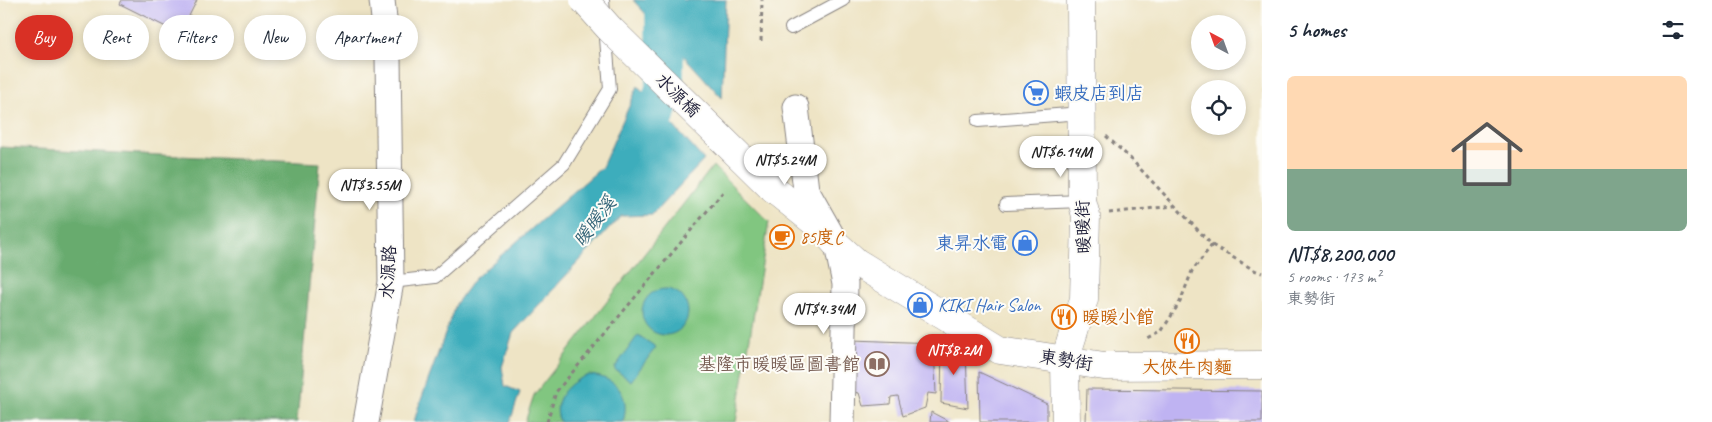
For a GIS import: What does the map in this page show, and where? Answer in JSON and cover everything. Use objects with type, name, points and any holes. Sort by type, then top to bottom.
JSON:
[{"type":"main road","name":"水源橋","points":[[584,0],[609,28],[773,189]]},
{"type":"main road","name":"暖暖街","points":[[1066,422],[1065,360],[1084,299],[1081,0]]},
{"type":"main road","name":"東勢街","points":[[773,189],[822,228],[856,262],[1000,350],[1104,366],[1262,365]]},
{"type":"street","name":"水源路","points":[[366,422],[391,282],[388,56],[382,0]]},
{"type":"street","points":[[796,107],[806,190],[837,245],[845,284],[842,422]]},
{"type":"lane","points":[[391,282],[435,277],[564,164],[610,89],[603,0]]},
{"type":"lane","points":[[791,28],[843,0]]},
{"type":"lane","points":[[978,121],[1082,113]]},
{"type":"lane","points":[[1006,204],[1084,208]]},
{"type":"path","points":[[762,0],[762,41]]},
{"type":"path","points":[[1082,113],[1130,158],[1212,245],[1262,273]]},
{"type":"path","points":[[547,422],[556,392],[723,192]]},
{"type":"path","points":[[1084,208],[1175,206]]},
{"type":"path","points":[[1145,341],[1162,332],[1180,302],[1192,271],[1212,245]]},
{"type":"green space","points":[[0,147],[320,163],[297,422],[0,422]]},
{"type":"green space","points":[[713,166],[769,222],[736,422],[525,422],[534,395]]},
{"type":"water","points":[[633,0],[726,0],[722,98]]},
{"type":"water","points":[[638,86],[704,160],[652,215],[621,216],[513,333],[502,367],[505,386],[520,392],[510,422],[414,422],[456,304],[474,279],[602,167]]},
{"type":"water","points":[[670,289],[674,290],[684,299],[687,303],[687,321],[678,331],[670,335],[660,335],[652,331],[643,321],[642,307],[646,299],[656,290]]},
{"type":"water","points":[[638,335],[656,347],[631,381],[614,369]]},
{"type":"water","points":[[589,375],[607,379],[619,389],[625,404],[623,422],[560,422],[558,406],[563,392],[575,382]]},
{"type":"building","points":[[122,0],[197,0],[190,15],[159,15],[159,24],[149,18],[149,15],[142,15],[120,4]]},
{"type":"building","points":[[942,339],[966,352],[968,408],[941,403]]},
{"type":"building","points":[[853,340],[934,343],[936,394],[928,393],[925,408],[903,416],[898,396],[891,397],[890,404],[863,406],[859,393],[852,392]]},
{"type":"building","points":[[979,372],[1047,404],[1047,422],[980,422]]},
{"type":"building","points":[[1087,389],[1262,391],[1262,422],[1086,422]]},
{"type":"building","points":[[931,412],[950,422],[930,422]]},
{"type":"waterway","name":"暖暖溪","points":[[638,157],[653,125],[665,85],[664,0]]},
{"type":"place","name":"蝦皮店到店","points":[[1036,93]]},
{"type":"place","name":"85度C","points":[[782,237]]},
{"type":"place","name":"東昇水電","points":[[1025,243]]},
{"type":"place","name":"KIKI Hair Salon","points":[[920,305]]},
{"type":"place","name":"暖暖小館","points":[[1064,317]]},
{"type":"place","name":"大俠牛肉麵","points":[[1187,341]]},
{"type":"place","name":"基隆市暖暖區圖書館","points":[[877,364]]}]
